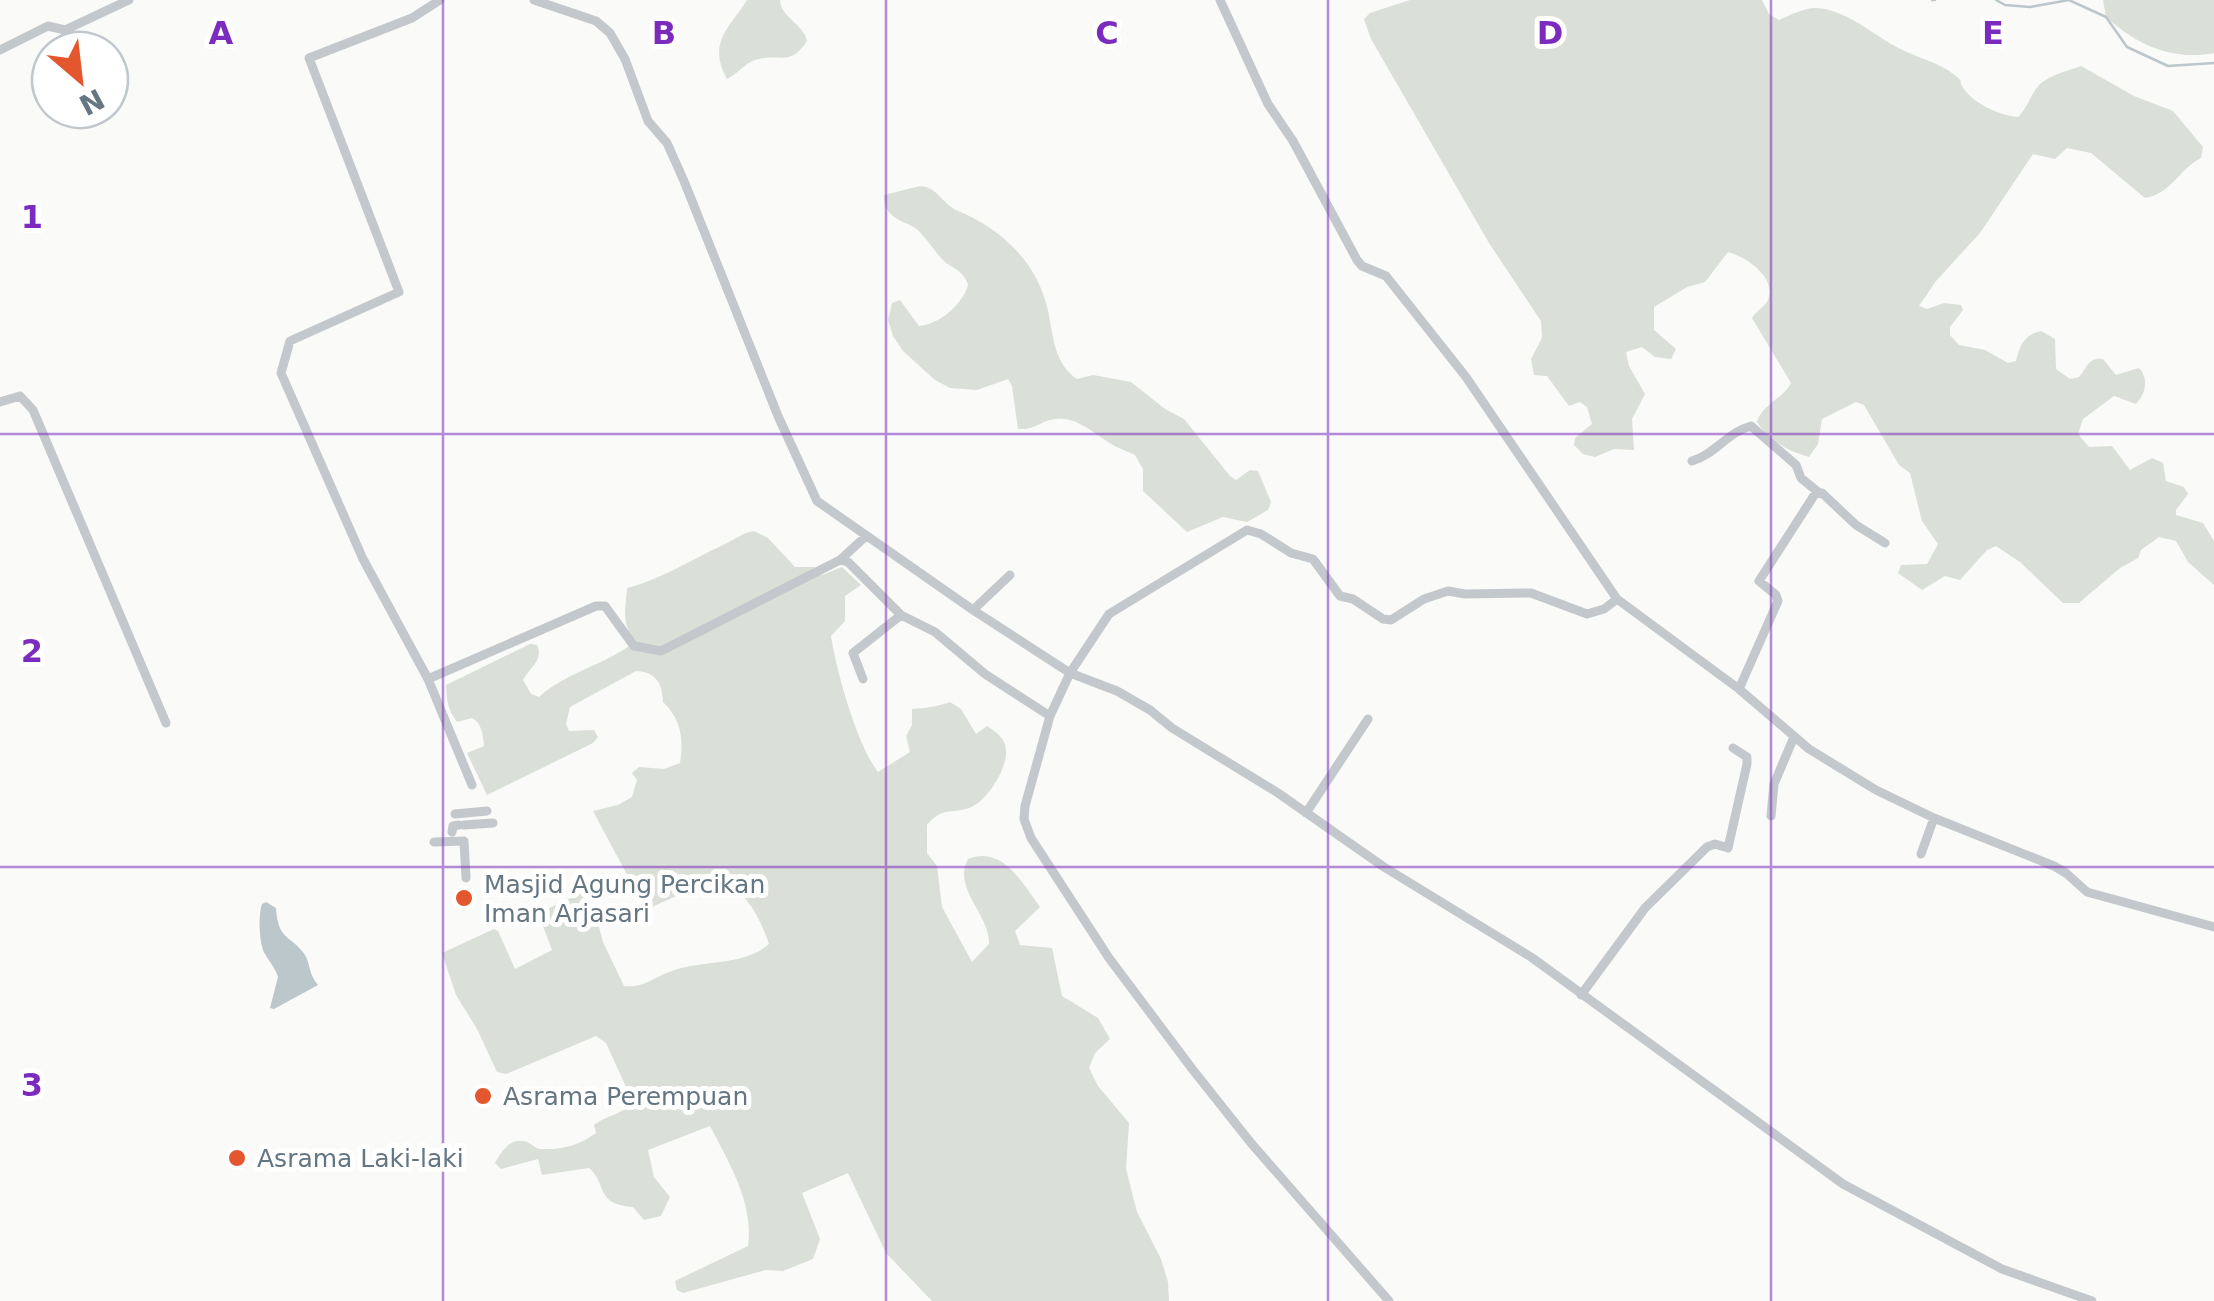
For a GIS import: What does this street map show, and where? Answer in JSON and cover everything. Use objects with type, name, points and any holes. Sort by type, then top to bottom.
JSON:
[{"type":"street","points":[[0,50],[48,26],[65,30],[130,0]]},
{"type":"street","points":[[440,0],[412,18],[310,58],[399,292],[290,341],[282,373],[363,559],[428,678],[472,786]]},
{"type":"street","points":[[534,0],[596,21],[616,41],[648,120],[667,143],[684,181],[778,416],[818,500],[1070,674],[1117,691],[1150,710],[1384,867],[1531,957],[1844,1184],[2002,1269],[2092,1301]]},
{"type":"street","points":[[1220,0],[1268,104],[1293,141],[1356,260],[1386,276],[1466,377],[1617,599],[1794,736],[1876,790],[2054,866],[2086,892],[2214,927]]},
{"type":"street","points":[[0,402],[20,396],[32,410],[166,723]]},
{"type":"street","points":[[1692,461],[1751,426],[1796,465],[1801,478],[1885,543]]},
{"type":"street","points":[[1738,689],[1778,601],[1758,581],[1818,492]]},
{"type":"street","points":[[1389,1301],[1193,1070],[1109,958],[1031,838],[1024,819],[1026,806],[1050,716],[1070,674],[1109,614],[1247,530],[1291,553],[1313,559],[1340,596],[1353,599],[1382,620],[1400,616],[1424,599],[1448,591],[1531,594],[1587,614],[1604,609],[1617,599]]},
{"type":"street","points":[[428,678],[596,606],[605,606],[634,646],[661,651],[840,560],[865,536]]},
{"type":"street","points":[[840,560],[848,562],[901,615],[936,632],[985,674],[1050,716]]},
{"type":"street","points":[[974,610],[1010,575]]},
{"type":"street","points":[[863,679],[854,653],[901,615]]},
{"type":"street","points":[[1306,813],[1368,719]]},
{"type":"street","points":[[1771,816],[1774,784],[1794,736]]},
{"type":"street","points":[[1581,994],[1668,882],[1707,847],[1714,844],[1728,848],[1747,764],[1747,757],[1733,748]]},
{"type":"street","points":[[1921,854],[1934,818]]},
{"type":"street","points":[[434,842],[471,821],[465,842],[466,878]]},
{"type":"shaded area","points":[[747,0],[780,0],[807,41],[789,57],[755,60],[727,79],[721,66],[720,45]]},
{"type":"shaded area","points":[[1410,0],[1762,0],[1769,14],[1779,20],[1806,9],[1826,9],[1949,71],[1974,99],[2004,114],[2018,117],[2040,84],[2081,66],[2134,96],[2173,111],[2203,147],[2201,158],[2168,186],[2145,198],[2091,153],[2067,148],[2055,159],[2033,154],[1980,233],[1919,306],[1927,309],[1944,303],[1961,305],[1963,310],[1950,327],[1950,335],[1959,345],[1985,350],[2008,363],[2016,361],[2027,338],[2041,331],[2055,339],[2056,369],[2070,379],[2079,377],[2098,359],[2103,359],[2116,375],[2139,368],[2145,386],[2136,404],[2114,396],[2083,419],[2078,434],[2089,447],[2112,446],[2130,470],[2152,458],[2163,463],[2166,481],[2184,487],[2188,494],[2176,515],[2203,523],[2214,541],[2214,585],[2188,562],[2176,541],[2159,537],[2079,603],[2063,603],[2020,562],[1996,546],[1987,550],[1960,580],[1945,576],[1922,590],[1898,573],[1901,565],[1927,564],[1938,544],[1922,521],[1910,473],[1899,465],[1864,405],[1856,402],[1822,419],[1818,444],[1809,457],[1780,444],[1757,422],[1791,383],[1752,318],[1768,300],[1768,284],[1751,263],[1728,252],[1705,282],[1687,287],[1654,307],[1654,330],[1676,349],[1671,359],[1655,357],[1642,347],[1626,352],[1629,366],[1645,394],[1632,419],[1634,450],[1614,449],[1595,457],[1583,454],[1574,445],[1575,438],[1592,424],[1587,407],[1580,402],[1569,406],[1547,376],[1534,375],[1531,359],[1542,338],[1541,321],[1489,243],[1371,39],[1364,19],[1370,13]]},
{"type":"shaded area","points":[[2103,0],[2214,0],[2214,53],[2184,55],[2143,43],[2106,17]]},
{"type":"shaded area","points":[[920,186],[931,189],[953,208],[1013,246],[1040,287],[1058,354],[1069,372],[1077,379],[1093,375],[1131,382],[1184,419],[1230,476],[1236,480],[1250,470],[1258,471],[1271,502],[1268,510],[1247,522],[1223,517],[1187,532],[1143,491],[1143,469],[1135,455],[1071,420],[1051,420],[1018,429],[1008,379],[977,390],[950,388],[903,351],[888,320],[892,303],[900,300],[919,326],[942,317],[955,306],[968,285],[917,229],[886,208],[884,195]]},
{"type":"shaded area","points":[[754,531],[768,538],[795,567],[815,567],[822,575],[842,567],[861,585],[845,596],[845,621],[831,636],[855,726],[878,772],[910,752],[906,736],[912,725],[912,709],[950,702],[961,709],[976,734],[987,726],[1004,742],[1003,766],[982,799],[969,808],[942,813],[927,825],[927,853],[937,866],[942,907],[972,962],[989,944],[984,922],[965,881],[968,859],[991,857],[1001,862],[1019,878],[1040,907],[1015,931],[1020,945],[1052,948],[1062,996],[1098,1018],[1110,1039],[1095,1053],[1089,1068],[1098,1086],[1129,1123],[1126,1169],[1137,1212],[1161,1259],[1169,1301],[932,1301],[886,1253],[848,1173],[802,1193],[820,1239],[813,1259],[783,1271],[766,1270],[683,1293],[677,1290],[675,1281],[748,1246],[744,1199],[710,1126],[648,1150],[654,1177],[670,1197],[661,1216],[644,1220],[633,1207],[607,1198],[589,1168],[542,1175],[538,1159],[501,1169],[495,1163],[516,1141],[541,1149],[577,1144],[596,1133],[594,1125],[633,1102],[606,1043],[596,1036],[506,1074],[497,1072],[456,995],[442,953],[494,929],[515,969],[552,950],[538,913],[589,890],[603,942],[624,986],[642,984],[681,968],[734,960],[769,944],[747,900],[720,886],[687,892],[646,910],[593,811],[632,797],[637,780],[632,773],[639,767],[664,769],[680,763],[680,730],[653,676],[636,671],[570,707],[566,724],[569,731],[594,730],[598,737],[593,743],[487,795],[467,753],[484,746],[481,730],[472,718],[457,722],[449,709],[446,685],[530,644],[537,645],[539,655],[523,680],[531,694],[539,697],[636,641],[626,622],[627,588]]},
{"type":"shaded area","points":[[266,902],[276,908],[283,933],[305,955],[318,985],[274,1009],[270,1008],[278,977],[263,949],[260,929],[262,904]]},
{"type":"waterway","points":[[1996,0],[2005,5],[2030,7],[2069,0],[2106,17],[2127,47],[2168,66],[2214,63]]},
{"type":"place","name":"Masjid Agung Percikan Iman Arjasari","points":[[464,898]]},
{"type":"place","name":"Asrama Perempuan","points":[[483,1096]]},
{"type":"place","name":"Asrama Laki-laki","points":[[237,1158]]}]
